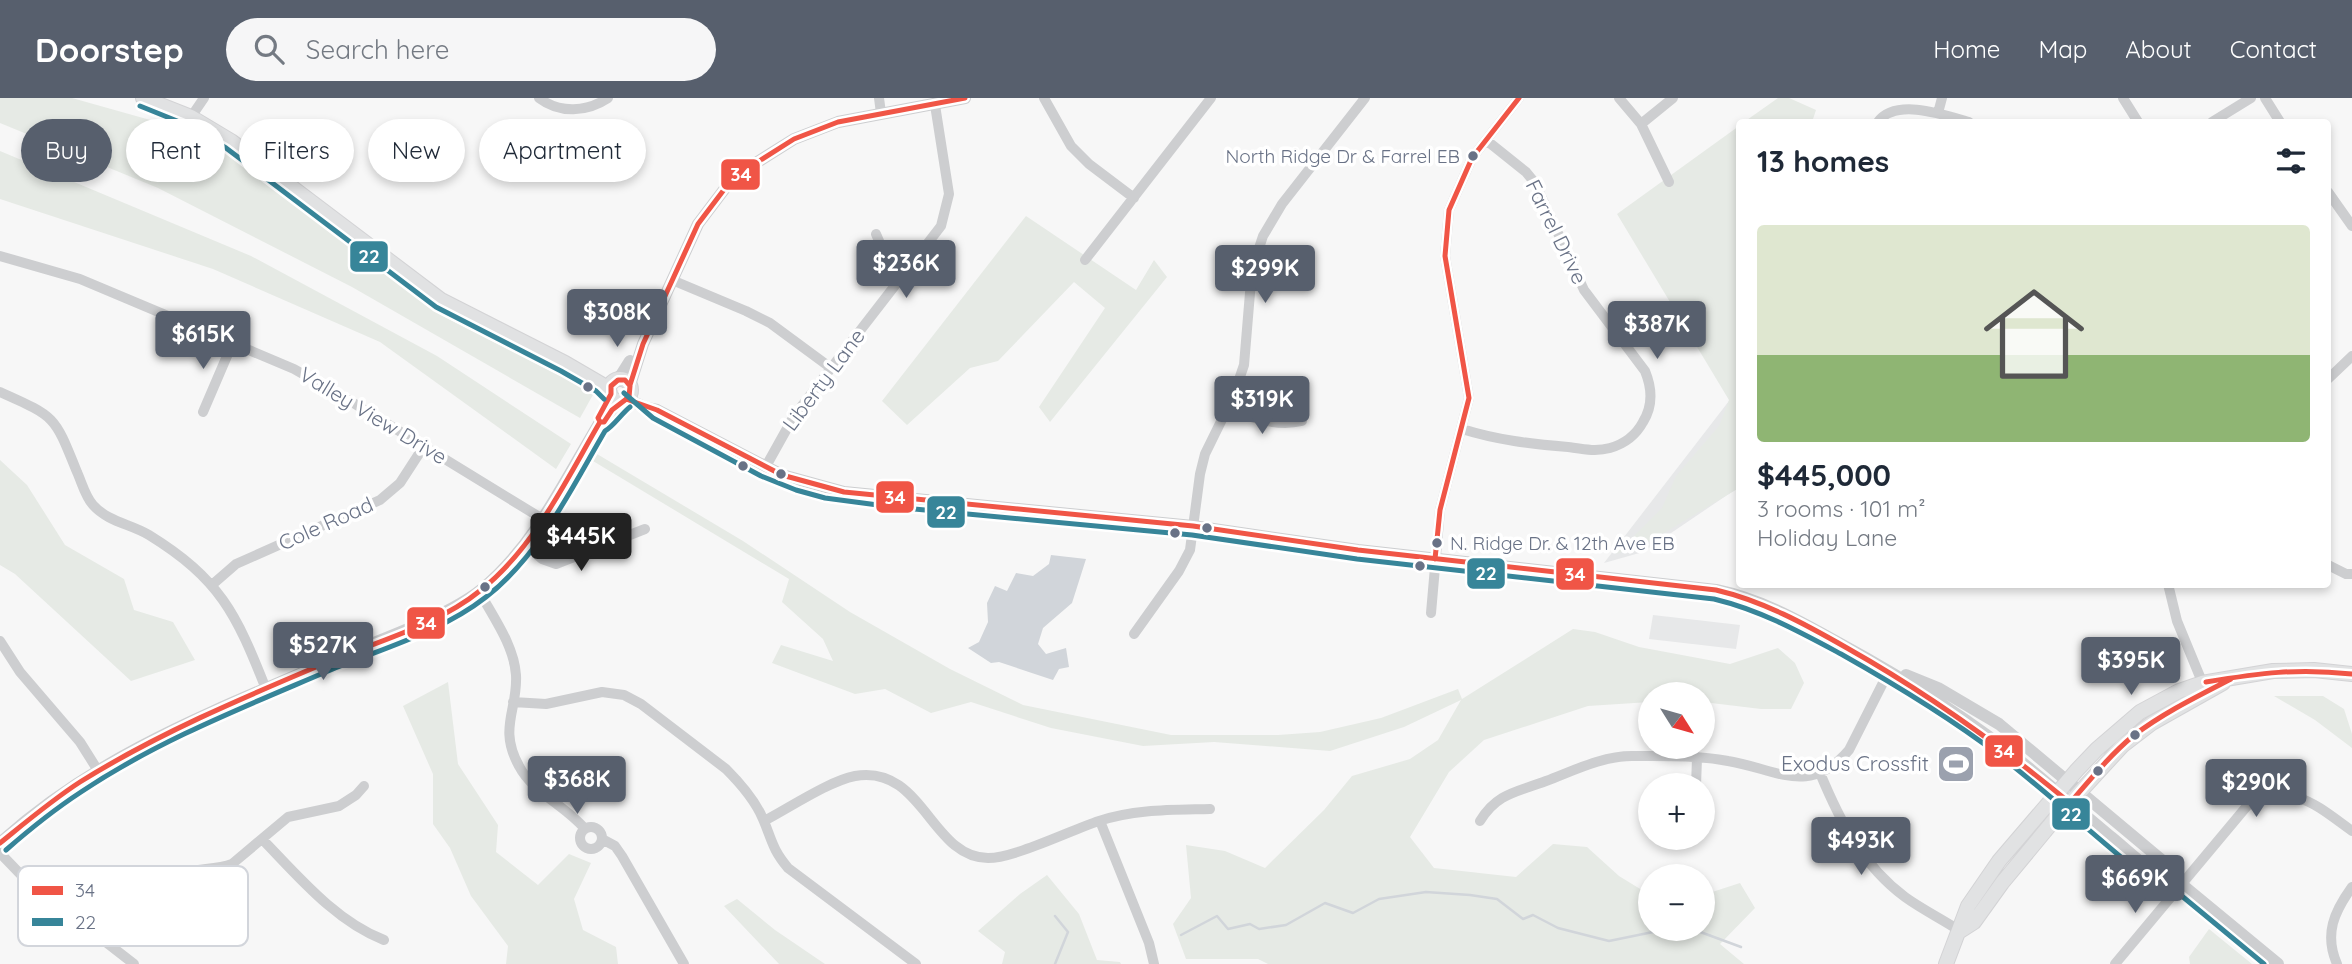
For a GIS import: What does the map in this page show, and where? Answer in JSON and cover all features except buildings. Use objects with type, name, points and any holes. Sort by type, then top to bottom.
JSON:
[{"type":"main road","points":[[144,98],[191,117],[238,146],[441,300],[621,390]]},
{"type":"main road","points":[[1946,964],[1968,906],[1999,861],[2097,748],[2140,712],[2179,691],[2273,671],[2352,674]]},
{"type":"main road","points":[[1960,931],[1974,922],[2002,883],[2122,746],[2204,687]]},
{"type":"street","points":[[191,117],[204,98]]},
{"type":"street","points":[[539,98],[554,106],[578,109],[588,108],[608,98]]},
{"type":"street","points":[[879,98],[881,113]]},
{"type":"street","points":[[0,843],[45,805],[97,769],[170,730],[428,618],[479,591],[524,544],[600,422],[604,422],[612,410],[690,242],[711,205],[726,187],[748,168],[794,139],[816,129],[847,120],[964,98]]},
{"type":"street","points":[[1044,98],[1071,146],[1089,164],[1133,198]]},
{"type":"street","points":[[1085,260],[1211,98]]},
{"type":"street","points":[[1134,634],[1186,561],[1200,474],[1244,365],[1251,281],[1264,236],[1282,204],[1364,98]]},
{"type":"street","points":[[1431,613],[1440,510],[1469,398],[1445,256],[1447,223],[1453,197],[1464,172],[1519,98]]},
{"type":"street","points":[[1619,98],[1641,124],[1669,182]]},
{"type":"street","points":[[1641,124],[1673,98]]},
{"type":"street","points":[[1938,113],[1942,98]]},
{"type":"street","points":[[2123,98],[2136,119]]},
{"type":"street","points":[[2217,119],[2251,98]]},
{"type":"street","points":[[2265,98],[2278,119]]},
{"type":"street","name":"Liberty Lane","points":[[765,468],[786,428],[935,236],[947,209],[948,178],[935,105]]},
{"type":"street","points":[[1880,119],[1897,105],[1910,105],[1959,119]]},
{"type":"street","name":"Farrel Drive","points":[[1462,429],[1502,441],[1602,450],[1619,445],[1634,435],[1645,419],[1650,404],[1650,384],[1645,371],[1584,290],[1535,183],[1486,140]]},
{"type":"street","points":[[2331,196],[2352,226]]},
{"type":"street","points":[[876,234],[882,248],[909,270]]},
{"type":"street","name":"Valley View Drive","points":[[0,256],[80,279],[294,369],[541,518]]},
{"type":"street","points":[[672,281],[770,323],[831,368]]},
{"type":"street","points":[[203,412],[233,342]]},
{"type":"street","points":[[2331,374],[2352,356]]},
{"type":"street","points":[[621,390],[647,408],[657,410],[765,468],[799,482],[844,492],[1193,526],[1435,559],[1736,594],[1775,608],[1889,671],[1983,733],[2169,881],[2181,884],[2278,964]]},
{"type":"street","points":[[0,392],[43,411],[58,426],[88,498],[102,514],[143,531],[161,542],[183,557],[212,584],[239,624],[266,689]]},
{"type":"street","points":[[1228,407],[1256,420],[1295,423],[1301,421]]},
{"type":"street","name":"Cole Road","points":[[212,584],[236,564],[380,500],[400,483],[424,446]]},
{"type":"street","points":[[524,544],[542,559],[556,565],[645,529]]},
{"type":"street","points":[[2331,566],[2346,574],[2352,573]]},
{"type":"street","points":[[2169,588],[2177,621],[2204,687]]},
{"type":"street","points":[[479,591],[509,647],[513,660],[516,685],[509,720],[510,741],[519,767],[535,786],[585,829]]},
{"type":"street","points":[[0,640],[20,672],[79,741],[97,769]]},
{"type":"street","points":[[1715,759],[1783,777],[1808,777],[1821,773],[1841,760],[1849,750],[1889,671]]},
{"type":"street","points":[[1889,671],[1912,677],[1972,707],[2020,740],[2176,872],[2181,884]]},
{"type":"street","points":[[513,702],[546,704],[602,692],[612,692],[634,699],[726,769],[750,797],[764,821],[773,847],[788,867],[916,964]]},
{"type":"street","points":[[1480,821],[1497,799],[1602,760],[1638,756]]},
{"type":"street","points":[[1821,773],[1847,831],[1870,863],[1903,895],[1960,931]]},
{"type":"street","points":[[764,821],[840,781],[864,775],[888,779],[909,792],[957,846],[976,856],[998,857],[1125,813],[1210,809]]},
{"type":"street","points":[[225,866],[288,817],[338,806],[356,795],[364,786]]},
{"type":"street","points":[[2116,964],[2247,806],[2281,794],[2303,798],[2352,831]]},
{"type":"street","points":[[1100,821],[1149,943],[1154,964]]},
{"type":"street","points":[[601,839],[597,847],[587,848],[580,840],[585,829],[590,827],[597,829],[601,839],[615,846],[684,964]]},
{"type":"street","points":[[262,839],[324,900],[365,932],[384,940]]},
{"type":"street","points":[[0,853],[18,872]]},
{"type":"street","points":[[2337,964],[2331,947],[2331,925],[2335,912],[2352,887]]},
{"type":"street","points":[[111,946],[134,964]]},
{"type":"shaded area","points":[[0,98],[72,98],[147,119],[126,119],[126,175],[112,169],[112,119],[21,119],[21,132],[0,123]]},
{"type":"shaded area","points":[[1778,98],[1789,98],[1816,110],[1813,119],[1748,119]]},
{"type":"shaded area","points":[[1736,128],[1736,490],[1644,545],[1616,554],[1662,508],[1676,476],[1719,426],[1729,400],[1617,214]]},
{"type":"shaded area","points":[[0,151],[21,160],[21,182],[74,182],[251,256],[437,356],[571,444],[556,469],[380,342],[213,269],[0,199]]},
{"type":"shaded area","points":[[225,153],[239,163],[239,182],[264,182],[439,314],[594,393],[580,418],[352,287],[143,182],[225,182]]},
{"type":"shaded area","points":[[1026,216],[1136,290],[1154,260],[1167,277],[1050,422],[1039,407],[1105,308],[1074,282],[998,361],[970,368],[907,425],[882,401]]},
{"type":"shaded area","points":[[1736,392],[1736,489],[1643,552],[1604,563]]},
{"type":"shaded area","points":[[597,454],[743,541],[850,612],[950,669],[1023,705],[1171,735],[1278,735],[1320,732],[1381,718],[1458,689],[1462,699],[1573,629],[1595,632],[1639,647],[1730,664],[1778,648],[1795,663],[1804,683],[1791,709],[1761,709],[1715,703],[1715,682],[1638,682],[1638,703],[1588,706],[1484,740],[1449,772],[1410,837],[1434,868],[1516,877],[1553,844],[1587,847],[1619,876],[1638,888],[1638,941],[1715,941],[1715,891],[1740,883],[1755,908],[1720,944],[1744,964],[1268,964],[1258,959],[1186,959],[1173,924],[1191,898],[1186,845],[1225,851],[1265,868],[1324,810],[1352,776],[1410,759],[1438,740],[1461,700],[1404,727],[1330,751],[1214,742],[1143,746],[1051,728],[971,702],[931,713],[885,689],[855,694],[772,663],[781,645],[833,661],[823,639],[782,602],[789,579],[593,461]]},
{"type":"shaded area","points":[[0,460],[27,485],[65,545],[124,579],[134,610],[173,622],[195,660],[131,681],[15,574],[0,565]]},
{"type":"shaded area","points":[[1051,555],[1086,559],[1072,603],[1043,628],[1038,644],[1046,654],[1066,648],[1069,667],[1059,669],[1053,680],[999,662],[991,663],[968,648],[979,642],[988,622],[987,603],[995,586],[1007,591],[1016,573],[1033,576],[1049,564]]},
{"type":"shaded area","points":[[1653,615],[1740,625],[1736,649],[1649,639]]},
{"type":"shaded area","points":[[448,682],[458,764],[498,825],[496,852],[538,885],[569,854],[591,863],[574,899],[583,930],[616,947],[618,964],[506,964],[508,946],[471,896],[450,848],[433,824],[433,774],[403,706]]},
{"type":"shaded area","points":[[2274,696],[2323,696],[2344,709],[2352,734],[2352,748],[2315,720]]},
{"type":"shaded area","points":[[1047,875],[1079,914],[1097,960],[1121,964],[1002,964],[1005,952],[978,931],[1020,894]]},
{"type":"shaded area","points":[[737,899],[775,930],[825,964],[779,964],[724,906]]},
{"type":"shaded area","points":[[2209,929],[2252,964],[2190,964],[2189,957]]},
{"type":"waterway","points":[[1181,935],[1217,916],[1228,929],[1250,924],[1259,929],[1286,925],[1325,903],[1353,913],[1379,899],[1426,892],[1497,899],[1523,919],[1533,915],[1558,928],[1609,941],[1653,932],[1695,930],[1741,947]]},
{"type":"waterway","points":[[1055,916],[1068,932],[1055,964]]},
{"type":"transit line","name":"34","points":[[630,385],[643,344],[698,224],[726,187],[748,168],[794,139],[838,122],[965,98]]},
{"type":"transit line","name":"34","points":[[1435,559],[1440,510],[1469,398],[1445,256],[1449,210],[1472,158],[1519,98]]},
{"type":"transit line","name":"22","points":[[140,106],[187,125],[226,148],[436,307],[561,371],[596,391],[604,399]]},
{"type":"transit line","name":"34","points":[[618,380],[625,380],[630,386],[629,397],[612,410],[604,422],[600,422],[598,418],[611,394],[611,386],[618,380]]},
{"type":"transit line","name":"22","points":[[624,393],[653,418],[761,476],[825,498],[893,507],[1192,535],[1357,559],[1714,599],[1747,609],[1841,654],[1961,728],[2017,769],[2138,871],[2158,885],[2177,892],[2264,964]]},
{"type":"transit line","name":"34","points":[[626,399],[657,410],[782,475],[844,492],[1193,526],[1358,550],[1716,590],[1767,607],[1799,622],[1906,683],[1990,740],[2070,803],[2133,736],[2168,712],[2231,679]]},
{"type":"transit line","name":"22","points":[[6,850],[71,799],[170,741],[328,671],[430,630],[468,610],[486,597],[523,561],[567,498],[605,431],[630,407]]},
{"type":"transit line","name":"34","points":[[0,843],[70,789],[139,748],[261,690],[405,632],[464,603],[518,554],[548,512],[600,422]]},
{"type":"transit line","name":"34","points":[[2206,682],[2279,672],[2352,674]]},
{"type":"place","name":"North Ridge Dr & Farrel EB","points":[[1473,156]]},
{"type":"place","name":"N. Ridge Dr. & 12th Ave EB","points":[[1437,543]]},
{"type":"place","name":"Exodus Crossfit","points":[[1956,764]]}]
